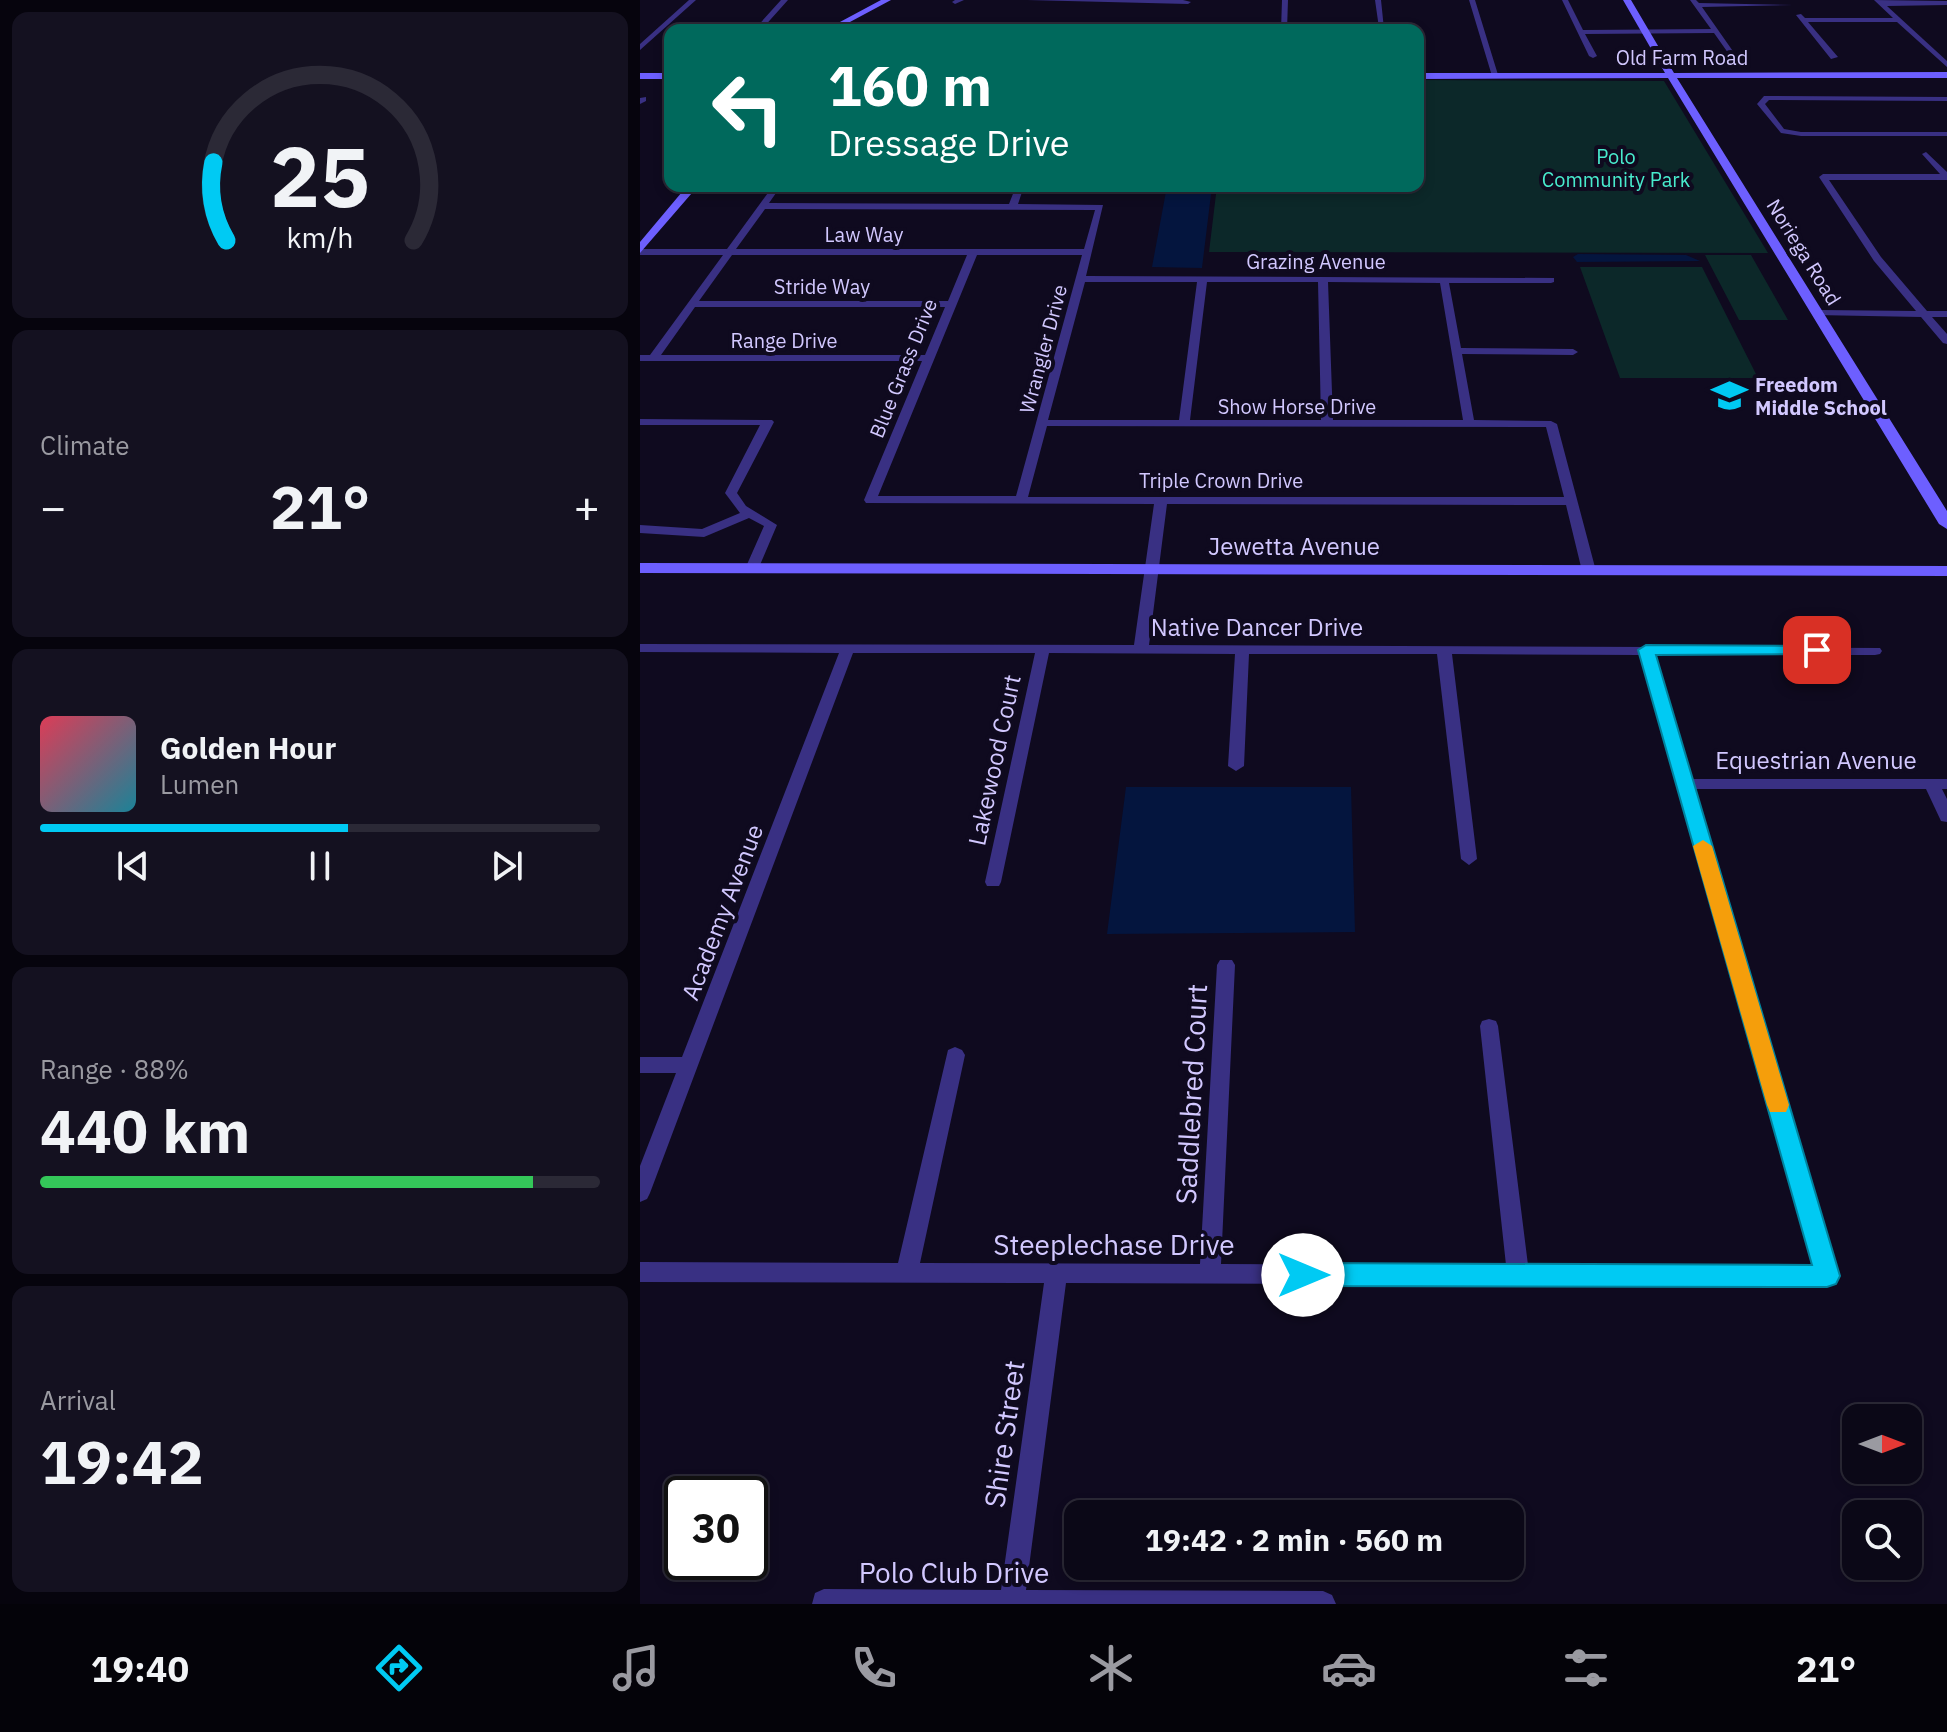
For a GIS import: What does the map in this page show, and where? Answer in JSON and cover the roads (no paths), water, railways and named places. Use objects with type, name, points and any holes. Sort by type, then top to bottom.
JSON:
[{"type":"street","points":[[666,24],[693,0]]},
{"type":"street","points":[[763,24],[785,0]]},
{"type":"street","points":[[840,24],[886,0]]},
{"type":"street","points":[[1030,0],[1189,1],[1184,24]]},
{"type":"street","points":[[1284,24],[1285,0]]},
{"type":"street","points":[[1378,0],[1381,24]]},
{"type":"street","points":[[1472,0],[1496,76]]},
{"type":"street","points":[[1565,0],[1593,56]]},
{"type":"street","name":"Noriega Road","points":[[1627,0],[1947,524]]},
{"type":"street","points":[[1695,2],[1788,2],[1834,57]]},
{"type":"street","points":[[1695,2],[1734,55]]},
{"type":"street","points":[[1879,2],[1947,3]]},
{"type":"street","points":[[1879,2],[1947,65]]},
{"type":"street","points":[[1804,20],[1899,20]]},
{"type":"street","points":[[640,48],[664,26]]},
{"type":"street","points":[[1581,32],[1716,31]]},
{"type":"street","name":"Old Farm Road","points":[[1424,76],[1947,75]]},
{"type":"street","points":[[640,76],[664,76]]},
{"type":"street","points":[[1947,99],[1767,98],[1761,104],[1781,131],[1801,134],[1947,134]]},
{"type":"street","points":[[1926,154],[1947,177]]},
{"type":"street","points":[[1947,177],[1823,177],[1855,230],[1947,341]]},
{"type":"street","points":[[640,250],[688,192]]},
{"type":"street","points":[[653,358],[772,192]]},
{"type":"street","points":[[762,206],[1012,207],[1018,192]]},
{"type":"street","name":"Wrangler Drive","points":[[1012,207],[1100,207],[1021,500]]},
{"type":"street","name":"Law Way","points":[[640,250],[1088,252]]},
{"type":"street","name":"Blue Grass Drive","points":[[870,500],[973,252]]},
{"type":"street","name":"Grazing Avenue","points":[[1081,279],[1551,280]]},
{"type":"street","points":[[1184,424],[1202,279]]},
{"type":"street","points":[[1323,279],[1327,424]]},
{"type":"street","points":[[1444,280],[1469,424]]},
{"type":"street","name":"Stride Way","points":[[692,304],[951,304]]},
{"type":"street","points":[[1819,313],[1947,314]]},
{"type":"street","points":[[1457,351],[1573,352]]},
{"type":"street","name":"Range Drive","points":[[640,358],[929,358]]},
{"type":"street","points":[[640,422],[768,422],[732,485],[735,503],[771,525],[752,569]]},
{"type":"street","name":"Show Horse Drive","points":[[1042,423],[1551,424],[1571,501]]},
{"type":"street","name":"Triple Crown Drive","points":[[870,500],[1571,501]]},
{"type":"street","points":[[1141,649],[1161,500]]},
{"type":"street","points":[[1571,501],[1589,571]]},
{"type":"street","points":[[640,529],[704,533],[749,514]]},
{"type":"street","name":"Jewetta Avenue","points":[[640,568],[1947,571]]},
{"type":"street","points":[[640,665],[645,648]]},
{"type":"street","name":"Native Dancer Drive","points":[[645,648],[1875,651]]},
{"type":"street","name":"Academy Avenue","points":[[640,1193],[848,648]]},
{"type":"street","name":"Lakewood Court","points":[[993,882],[1043,649]]},
{"type":"street","points":[[1236,766],[1242,649]]},
{"type":"street","points":[[1444,650],[1469,859]]},
{"type":"street","points":[[1646,650],[1685,784]]},
{"type":"street","name":"Equestrian Avenue","points":[[1685,784],[1939,784]]},
{"type":"street","name":"Steeplechase Drive","points":[[640,1272],[1827,1276],[1685,784]]},
{"type":"street","points":[[1939,784],[1947,817]]},
{"type":"street","name":"Saddlebred Court","points":[[1210,1274],[1226,965]]},
{"type":"street","points":[[1489,1026],[1518,1275]]},
{"type":"street","points":[[907,1273],[955,1055]]},
{"type":"street","points":[[640,1065],[689,1065]]},
{"type":"street","name":"Shire Street","points":[[1012,1603],[1056,1274]]},
{"type":"street","name":"Polo Club Drive","points":[[824,1602],[1323,1604]]},
{"type":"water","points":[[1166,192],[1211,192],[1202,268],[1152,267]]},
{"type":"water","points":[[1578,254],[1686,255],[1700,261],[1577,262],[1573,257]]},
{"type":"water","points":[[1126,787],[1351,787],[1355,932],[1107,934]]},
{"type":"place","name":"Freedom Middle School","points":[[1729,396]]},
{"type":"park label","name":"Polo Community Park","points":[[1616,168]]}]
